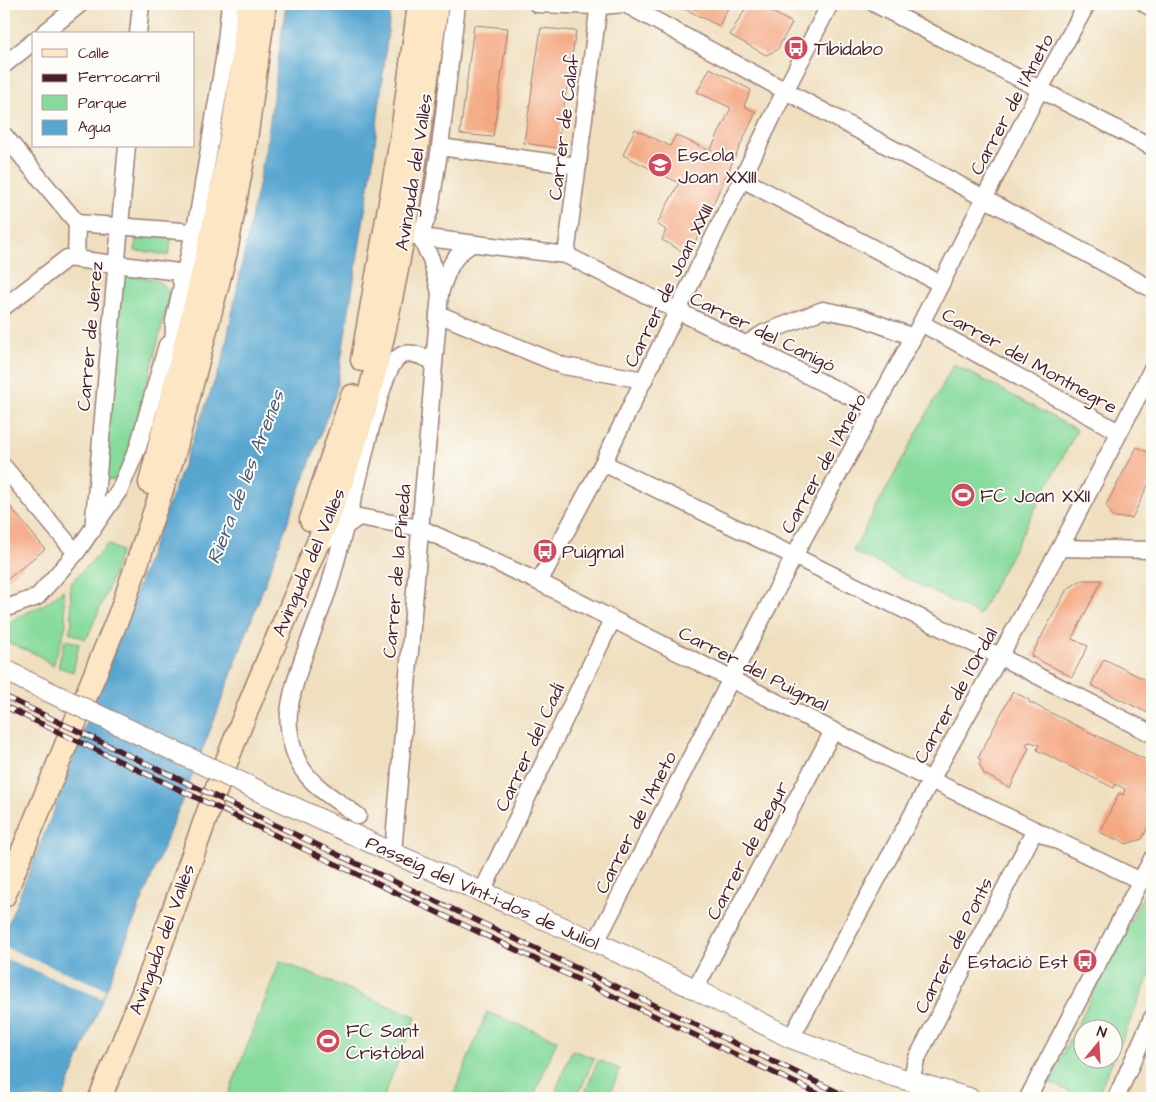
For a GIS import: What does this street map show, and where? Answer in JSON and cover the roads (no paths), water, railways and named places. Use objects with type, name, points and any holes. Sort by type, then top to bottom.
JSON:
[{"type":"main road","points":[[5,884],[112,606],[146,502],[172,393],[201,239],[228,154],[241,68],[248,4]]},
{"type":"main road","points":[[5,884],[104,654],[138,564],[174,454],[219,281],[244,154],[265,4]]},
{"type":"main road","name":"Avinguda del Vallès","points":[[86,1098],[129,992],[185,830],[328,472],[359,371],[376,269],[394,186],[419,4]]},
{"type":"main road","name":"Avinguda del Vallès","points":[[100,1098],[151,972],[235,739],[315,547],[335,525],[412,235],[419,142],[437,4]]},
{"type":"street","points":[[45,32],[80,4]]},
{"type":"street","points":[[138,32],[141,4]]},
{"type":"street","points":[[4,609],[37,597],[76,553],[120,489],[138,446],[174,321],[182,284],[201,239],[230,4]]},
{"type":"street","name":"Avinguda del Vallès","points":[[412,235],[430,208],[440,147],[457,4]]},
{"type":"street","points":[[537,4],[625,4],[786,90],[984,200],[1152,289]]},
{"type":"street","name":"Carrer de Joan XXIII","points":[[539,582],[603,463],[830,4]]},
{"type":"street","points":[[875,4],[1152,147]]},
{"type":"street","name":"Carrer de l'Aneto","points":[[596,942],[794,556],[917,330],[1040,89],[1087,4]]},
{"type":"street","points":[[1145,4],[1152,8]]},
{"type":"street","name":"Carrer de Calaf","points":[[566,255],[599,5]]},
{"type":"street","points":[[4,66],[32,43]]},
{"type":"street","points":[[218,95],[241,68]]},
{"type":"street","points":[[4,134],[77,223],[76,259]]},
{"type":"street","points":[[440,147],[578,166]]},
{"type":"street","name":"Carrer de Jerez","points":[[93,530],[115,264],[128,148]]},
{"type":"street","points":[[742,179],[941,284]]},
{"type":"street","name":"Carrer de la Pineda","points":[[394,186],[397,217],[431,259],[440,293]]},
{"type":"street","points":[[77,223],[120,225],[201,239]]},
{"type":"street","name":"Carrer del Canigó","points":[[412,235],[566,255],[677,312],[875,408]]},
{"type":"street","points":[[201,239],[219,281]]},
{"type":"street","name":"Carrer de la Pineda","points":[[393,853],[440,293],[449,267],[456,255],[472,244]]},
{"type":"street","points":[[4,307],[67,258],[178,272],[182,284]]},
{"type":"street","name":"Carrer del Montnegre","points":[[745,345],[764,333],[823,310],[917,330],[1119,432]]},
{"type":"street","points":[[438,314],[564,366],[644,380]]},
{"type":"street","points":[[172,393],[174,321]]},
{"type":"street","name":"Avinguda del Vallès","points":[[358,816],[304,775],[294,753],[287,711],[330,583],[335,525],[392,366],[399,356],[407,354],[418,354],[434,362]]},
{"type":"street","name":"Carrer de l'Ordal","points":[[791,1038],[930,780],[1060,548],[1152,369]]},
{"type":"street","points":[[603,463],[999,656],[1152,734]]},
{"type":"street","points":[[4,466],[76,553]]},
{"type":"street","name":"Carrer del Puigmal","points":[[335,525],[359,517],[420,528],[539,582],[930,780],[1141,881]]},
{"type":"street","points":[[1060,548],[1152,550]]},
{"type":"street","name":"Carrer del Cadí","points":[[482,892],[612,620]]},
{"type":"street","name":"Passeig del Vint-i-dos de Juliol","points":[[4,670],[393,853],[596,942],[695,989],[791,1038],[911,1081],[969,1098]]},
{"type":"street","name":"Carrer de Begur","points":[[695,989],[833,731]]},
{"type":"street","name":"Carrer de Ponts","points":[[911,1081],[916,1060],[1035,830]]},
{"type":"street","points":[[1028,1098],[1152,859]]},
{"type":"street","points":[[1116,1098],[1152,1018]]},
{"type":"water","name":"Riera de les Arenes","points":[[286,4],[391,4],[373,161],[336,392],[215,718],[63,1098],[4,1098],[4,934],[52,815],[223,359],[267,141]]},
{"type":"railway","points":[[4,696],[850,1098]]},
{"type":"railway","points":[[4,706],[827,1098]]},
{"type":"place","name":"Tibidabo","points":[[796,48]]},
{"type":"place","name":"Escola Joan XXIII","points":[[660,165]]},
{"type":"place","name":"FC Joan XXII","points":[[963,495]]},
{"type":"place","name":"Puigmal","points":[[545,551]]},
{"type":"place","name":"Estació Est","points":[[1085,961]]},
{"type":"place","name":"FC Sant Cristòbal","points":[[328,1041]]}]
